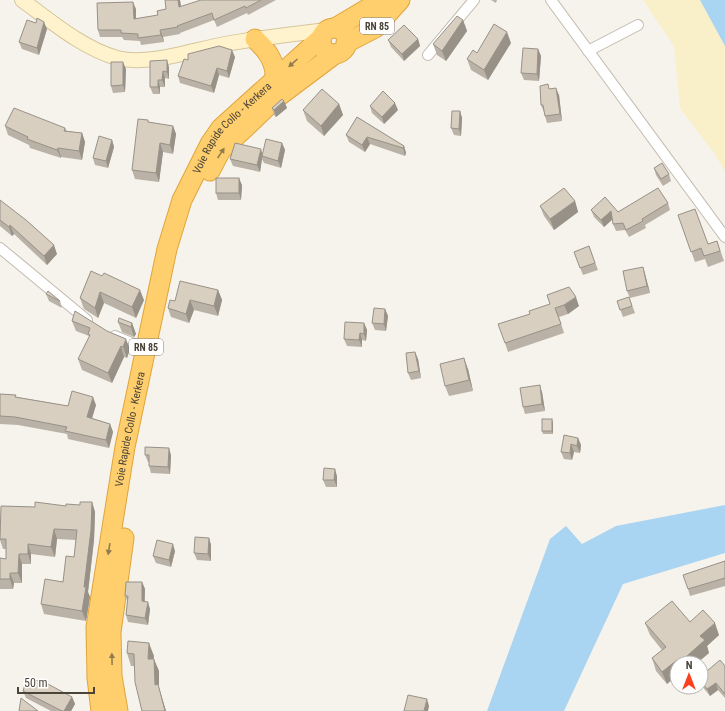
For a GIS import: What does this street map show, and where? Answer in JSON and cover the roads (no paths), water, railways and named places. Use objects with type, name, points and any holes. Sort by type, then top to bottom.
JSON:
[{"type":"highway","name":"Voie Rapide Collo - Kerkera","points":[[101,711],[97,678],[96,627],[125,447],[167,249],[182,200],[210,144],[221,128],[328,32],[382,0]]},
{"type":"highway","name":"Voie Rapide Collo - Kerkera","points":[[118,711],[112,676],[111,632],[136,447],[175,257],[191,204],[221,150],[275,99],[341,48],[375,28],[400,0]]},
{"type":"highway","points":[[328,32],[345,35],[341,48]]},
{"type":"highway","points":[[254,39],[270,56],[275,73],[275,79]]},
{"type":"street","points":[[22,0],[64,31],[106,54],[119,58],[144,60],[254,39],[328,32]]},
{"type":"street","points":[[428,55],[474,0]]},
{"type":"street","points":[[552,0],[725,237]]},
{"type":"street","points":[[588,51],[638,25]]},
{"type":"street","points":[[0,248],[62,300],[96,325]]},
{"type":"street","points":[[108,332],[146,349]]},
{"type":"water","points":[[700,0],[725,0],[725,46]]},
{"type":"water","points":[[725,505],[725,553],[623,584],[564,711],[487,711],[550,539],[566,526],[582,544],[616,526]]}]
